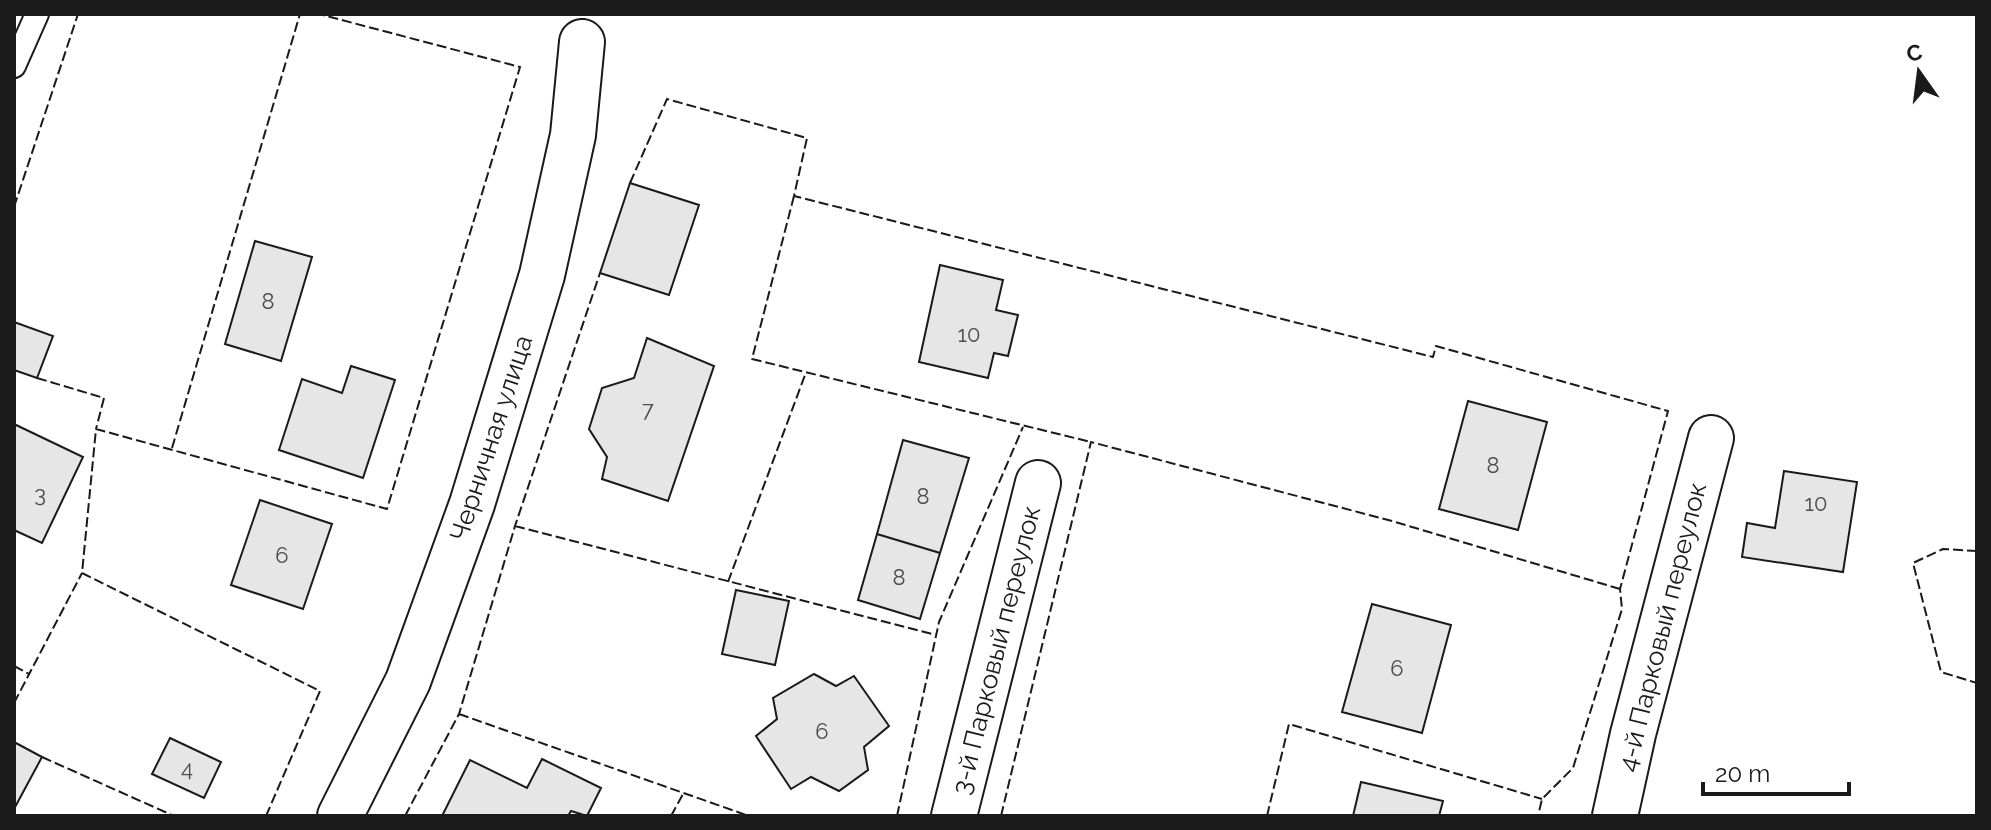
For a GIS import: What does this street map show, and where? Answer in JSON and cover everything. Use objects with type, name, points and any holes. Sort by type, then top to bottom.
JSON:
[{"type":"street","name":"Черничная улица","points":[[340,816],[408,681],[472,504],[542,275],[573,135],[582,42]]},
{"type":"street","name":"4-й Парковый переулок","points":[[1615,816],[1633,734],[1711,438]]},
{"type":"street","name":"3-й Парковый переулок","points":[[954,816],[1038,483]]},
{"type":"lane","points":[[14,66],[37,14]]},
{"type":"building","points":[[630,183],[699,205],[669,295],[600,273]]},
{"type":"building","points":[[255,241],[312,257],[281,361],[225,344]]},
{"type":"building","points":[[940,265],[1003,280],[996,310],[1018,315],[1008,356],[994,353],[988,378],[919,362]]},
{"type":"building","points":[[14,322],[53,336],[37,378],[14,370]]},
{"type":"building","points":[[647,338],[714,366],[668,501],[602,479],[607,457],[589,429],[602,388],[634,378]]},
{"type":"building","points":[[351,366],[395,380],[363,478],[279,450],[302,379],[342,393]]},
{"type":"building","points":[[1468,401],[1547,422],[1518,530],[1439,509]]},
{"type":"building","points":[[14,424],[83,457],[42,543],[14,530]]},
{"type":"building","points":[[903,440],[969,458],[940,553],[877,534]]},
{"type":"building","points":[[1784,471],[1857,482],[1843,572],[1742,557],[1747,523],[1775,528]]},
{"type":"building","points":[[260,500],[332,524],[303,609],[231,585]]},
{"type":"building","points":[[877,534],[940,553],[920,619],[858,600]]},
{"type":"building","points":[[736,590],[789,601],[775,665],[722,654]]},
{"type":"building","points":[[1372,604],[1451,625],[1422,733],[1342,712]]},
{"type":"building","points":[[814,674],[836,686],[854,676],[889,726],[864,747],[868,770],[839,791],[811,777],[791,789],[756,736],[777,719],[773,698]]},
{"type":"building","points":[[170,738],[221,762],[204,798],[152,774]]},
{"type":"building","points":[[14,742],[42,757],[14,809]]},
{"type":"building","points":[[542,759],[601,788],[587,816],[571,811],[568,816],[442,816],[470,760],[527,788]]},
{"type":"building","points":[[1361,782],[1443,801],[1439,816],[1353,816]]},
{"type":"fence","points":[[14,207],[78,14]]},
{"type":"fence","points":[[172,448],[300,14]]},
{"type":"fence","points":[[266,816],[320,691],[82,573],[96,429],[387,509],[520,67],[319,14]]},
{"type":"fence","points":[[630,183],[667,99],[807,138],[794,196],[1433,357],[1436,346],[1668,411],[1620,589],[1622,609],[1573,768],[1542,799],[1538,816]]},
{"type":"fence","points":[[794,196],[752,359],[1091,442]]},
{"type":"fence","points":[[405,816],[459,714],[515,526],[600,273]]},
{"type":"fence","points":[[728,582],[805,375]]},
{"type":"fence","points":[[37,378],[104,398],[96,429]]},
{"type":"fence","points":[[897,816],[939,622],[1023,427]]},
{"type":"fence","points":[[1001,816],[1091,442],[1392,521],[1620,589]]},
{"type":"fence","points":[[515,526],[936,635]]},
{"type":"fence","points":[[1977,551],[1943,549],[1913,563],[1941,672],[1977,683]]},
{"type":"fence","points":[[14,703],[82,573]]},
{"type":"fence","points":[[14,666],[29,674]]},
{"type":"fence","points":[[459,714],[749,816]]},
{"type":"fence","points":[[1267,816],[1289,724],[1542,799]]},
{"type":"fence","points":[[42,757],[174,816]]},
{"type":"fence","points":[[671,816],[683,794]]}]
